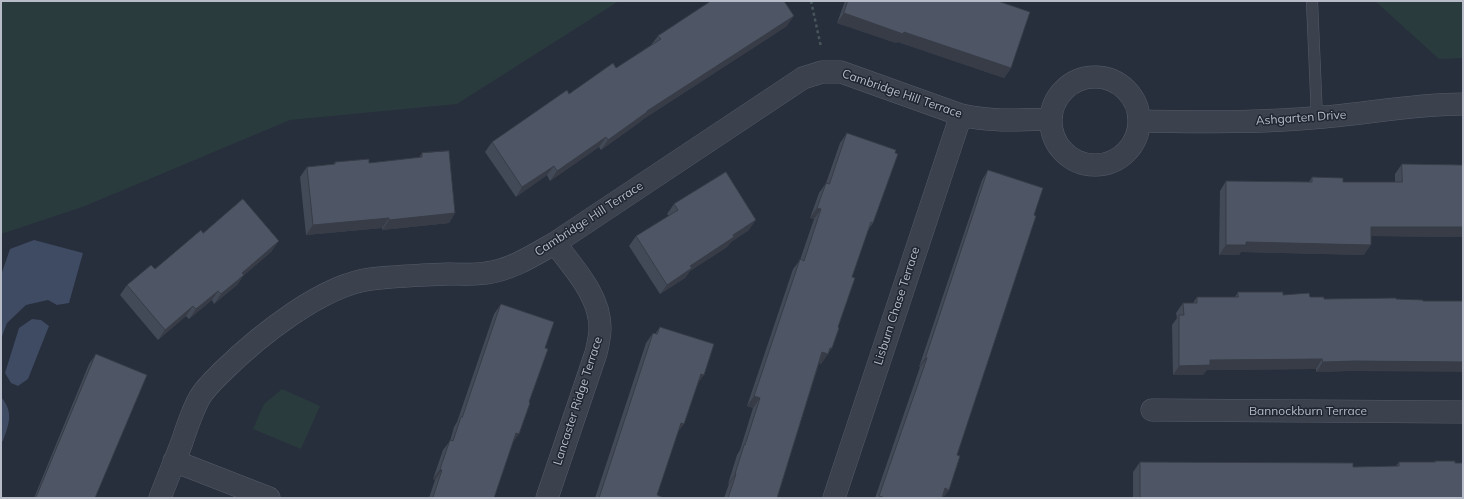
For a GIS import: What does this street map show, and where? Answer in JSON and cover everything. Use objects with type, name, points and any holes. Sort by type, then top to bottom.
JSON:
[{"type":"street","name":"Cambridge Hill Terrace","points":[[160,498],[192,414],[201,396],[213,381],[236,358],[276,326],[328,293],[351,284],[370,279],[487,273],[504,269],[527,259],[554,243],[803,78],[814,74],[831,71],[841,72],[975,119],[1051,119]]},
{"type":"street","points":[[1090,77],[1102,77],[1114,81],[1124,87],[1133,97],[1138,108],[1139,121],[1137,134],[1132,145],[1124,154],[1113,161],[1100,164],[1088,164],[1076,161],[1065,154],[1057,144],[1052,132],[1051,119],[1053,107],[1059,96],[1067,87],[1078,80],[1090,77]]},
{"type":"street","name":"Ashgarten Drive","points":[[1139,121],[1252,122],[1317,118],[1433,104],[1463,104]]},
{"type":"street","name":"Lisburn Chase Terrace","points":[[834,498],[961,115]]},
{"type":"street","name":"Lancaster Ridge Terrace","points":[[547,498],[596,353],[600,329],[599,318],[591,295],[584,282],[554,243]]},
{"type":"street","name":"Bannockburn Terrace","points":[[1152,410],[1463,412]]},
{"type":"street","points":[[174,461],[268,498]]},
{"type":"lane","points":[[1312,1],[1317,118]]},
{"type":"path","points":[[811,1],[822,50]]},
{"type":"shaded area","points":[[1,1],[619,1],[457,104],[290,120],[85,206],[1,234]]},
{"type":"shaded area","points":[[1375,1],[1463,1],[1463,58],[1439,59]]},
{"type":"shaded area","points":[[282,389],[320,406],[301,449],[253,429],[264,404]]},
{"type":"water","points":[[34,240],[83,253],[69,303],[57,305],[48,300],[26,305],[7,323],[1,339],[1,275],[10,249]]},
{"type":"water","points":[[32,319],[41,320],[49,326],[28,379],[18,386],[11,383],[5,373],[19,328]]},
{"type":"water","points":[[1,397],[8,408],[9,418],[3,441],[1,442]]},
{"type":"building","points":[[711,1],[784,1],[794,16],[647,111],[608,140],[606,137],[557,171],[554,166],[522,187],[492,142],[567,90],[569,94],[613,63],[616,68],[661,39],[658,36]]},
{"type":"building","points":[[848,1],[998,1],[1030,12],[1011,68],[904,32],[903,34],[844,13]]},
{"type":"building","points":[[847,133],[896,150],[895,153],[898,154],[873,223],[871,222],[852,277],[855,278],[832,348],[830,348],[828,354],[822,352],[777,498],[728,498],[760,398],[754,396],[800,259],[804,261],[821,209],[817,208],[826,183],[829,184]]},
{"type":"building","points":[[449,151],[455,213],[389,220],[389,218],[313,225],[307,167],[335,164],[335,162],[369,159],[369,163],[422,157],[422,153]]},
{"type":"building","points":[[1402,164],[1463,165],[1463,227],[1371,227],[1371,245],[1246,242],[1246,245],[1226,245],[1226,181],[1312,182],[1312,177],[1343,178],[1343,182],[1402,182]]},
{"type":"building","points":[[988,170],[1043,188],[1034,215],[1036,216],[957,455],[960,456],[949,490],[945,488],[942,498],[882,498],[883,497],[879,496],[927,358],[926,357]]},
{"type":"building","points":[[726,172],[756,220],[733,235],[734,237],[690,266],[692,268],[667,285],[636,236],[678,210],[674,204]]},
{"type":"building","points":[[243,199],[279,241],[242,273],[244,275],[221,294],[218,291],[196,309],[193,306],[165,330],[127,285],[151,265],[155,269],[201,230],[203,233]]},
{"type":"building","points":[[1238,292],[1283,292],[1283,295],[1309,293],[1310,297],[1324,297],[1324,299],[1396,298],[1423,301],[1463,301],[1463,362],[1323,362],[1322,359],[1210,360],[1210,365],[1179,366],[1179,315],[1184,315],[1183,303],[1197,303],[1197,297],[1238,297]]},
{"type":"building","points":[[501,304],[554,322],[545,348],[548,349],[529,402],[530,403],[519,434],[516,433],[494,498],[433,497],[442,470],[440,469],[450,440],[453,441],[462,417]]},
{"type":"building","points":[[660,327],[714,344],[704,375],[701,374],[684,424],[681,423],[657,495],[664,498],[599,498],[653,333],[657,334]]},
{"type":"building","points":[[96,354],[147,375],[95,498],[36,498]]},
{"type":"building","points":[[1455,461],[1455,463],[1463,463],[1463,498],[1140,498],[1140,462],[1353,463],[1353,467],[1399,466],[1399,462]]}]
